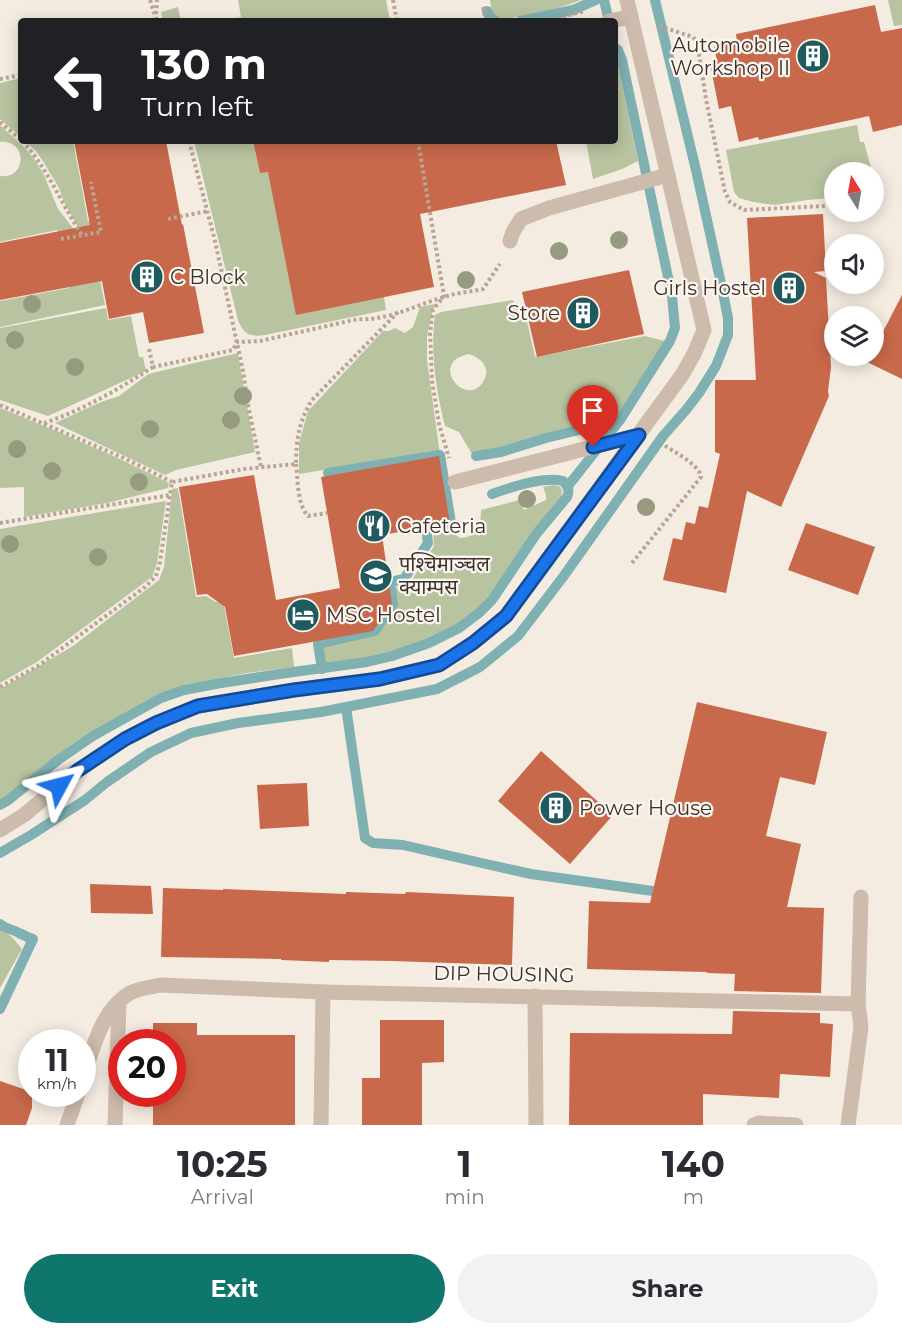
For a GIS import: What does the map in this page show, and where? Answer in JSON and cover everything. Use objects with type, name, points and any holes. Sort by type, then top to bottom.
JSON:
[{"type":"street","points":[[0,830],[24,815],[77,771],[125,739],[156,723],[198,706],[380,679],[439,665],[473,643],[506,616],[682,375],[704,330],[627,0]]},
{"type":"street","points":[[618,21],[631,21]]},
{"type":"street","points":[[510,241],[521,219],[549,208],[668,175]]},
{"type":"street","points":[[455,482],[639,435]]},
{"type":"street","points":[[848,1125],[861,1027],[858,1004],[861,897]]},
{"type":"street","name":"DIP HOUSING","points":[[96,1043],[104,1021],[119,1002],[132,992],[161,985],[323,992],[858,1004]]},
{"type":"street","points":[[321,1125],[323,992]]},
{"type":"street","points":[[535,996],[536,1125]]},
{"type":"street","points":[[115,1125],[119,1002]]},
{"type":"street","points":[[67,1125],[73,1107]]},
{"type":"street","points":[[754,1125],[759,1123],[796,1125]]},
{"type":"path","points":[[150,0],[155,18]]},
{"type":"path","points":[[156,18],[157,0]]},
{"type":"path","points":[[393,0],[397,18]]},
{"type":"path","points":[[483,7],[485,18]]},
{"type":"path","points":[[557,18],[592,9]]},
{"type":"path","points":[[631,21],[658,25],[684,33],[693,37],[697,42],[725,192],[730,202],[744,210],[824,206]]},
{"type":"path","points":[[0,79],[18,76]]},
{"type":"path","points":[[0,122],[18,138]]},
{"type":"path","points":[[24,144],[44,169],[82,235]]},
{"type":"path","points":[[190,144],[208,212],[237,342],[261,467]]},
{"type":"path","points":[[419,144],[444,296],[433,310],[430,333],[432,381],[439,424],[455,482]]},
{"type":"path","points":[[61,239],[101,232],[91,182]]},
{"type":"path","points":[[168,219],[208,212]]},
{"type":"path","points":[[237,342],[260,341],[358,319],[367,319],[398,312],[444,296],[483,289],[506,254],[510,241]]},
{"type":"path","points":[[327,513],[308,516],[303,511],[300,499],[296,446],[303,415],[312,400],[398,312]]},
{"type":"path","points":[[44,423],[72,413],[153,367],[232,350],[237,342]]},
{"type":"path","points":[[149,349],[153,367]]},
{"type":"path","points":[[0,405],[126,459],[172,482],[244,469],[296,464]]},
{"type":"path","points":[[632,563],[701,477],[701,472],[696,466],[662,443]]},
{"type":"path","points":[[0,687],[38,666],[145,587],[156,576],[172,482]]},
{"type":"path","points":[[0,523],[170,495]]},
{"type":"green space","points":[[238,0],[386,0],[389,18],[237,18],[241,17]]},
{"type":"green space","points":[[490,0],[581,0],[520,17],[497,18],[492,15]]},
{"type":"green space","points":[[888,0],[902,0],[902,25],[894,26]]},
{"type":"green space","points":[[178,7],[180,18],[162,18],[161,12]]},
{"type":"green space","points":[[618,65],[638,161],[593,179],[587,144],[618,144]]},
{"type":"green space","points":[[18,79],[18,134],[0,119],[0,83]]},
{"type":"green space","points":[[0,125],[35,160],[58,209],[76,232],[60,234],[57,230],[0,242],[0,176],[9,176],[15,172],[21,159],[16,147],[0,142]]},
{"type":"green space","points":[[857,125],[860,142],[864,142],[869,162],[824,162],[824,198],[775,205],[739,198],[734,192],[726,150]]},
{"type":"green space","points":[[28,144],[74,144],[88,221],[109,217],[80,231],[59,188],[36,151]]},
{"type":"green space","points":[[195,144],[254,144],[260,173],[283,169],[384,297],[386,310],[255,336],[245,332],[238,320]]},
{"type":"green space","points":[[92,239],[105,305],[0,327],[0,301],[69,288],[63,247]]},
{"type":"green space","points":[[513,300],[515,309],[524,308],[535,357],[645,336],[665,341],[616,417],[472,454],[459,432],[445,426],[437,385],[433,343],[435,315],[441,312]],"holes":[[[469,354],[484,364],[486,372],[483,382],[476,389],[468,390],[460,387],[454,381],[450,373],[451,366],[457,359]]]},
{"type":"green space","points":[[435,304],[427,336],[427,360],[440,455],[339,471],[330,469],[299,474],[299,443],[308,411],[383,331],[395,328],[405,333],[413,327],[420,307]]},
{"type":"green space","points":[[106,308],[108,320],[131,316],[139,357],[143,357],[146,371],[48,416],[0,400],[0,328]]},
{"type":"green space","points":[[238,353],[255,452],[176,470],[165,475],[55,423],[119,396],[152,373]]},
{"type":"green space","points":[[0,408],[128,463],[169,483],[168,488],[107,503],[24,517],[24,487],[0,488]]},
{"type":"green space","points":[[559,486],[562,490],[561,497],[482,605],[457,624],[432,637],[389,653],[325,666],[322,646],[376,634],[393,608],[397,587],[411,581],[434,546],[433,532],[453,527],[454,534],[460,538],[466,537],[477,530],[481,510],[520,500],[524,510],[546,500],[543,487]]},
{"type":"green space","points":[[178,488],[196,597],[206,596],[216,602],[223,601],[234,658],[292,648],[294,667],[183,685],[159,695],[74,743],[0,801],[0,689],[73,646],[159,580],[164,567],[172,489]]},
{"type":"green space","points":[[166,501],[157,563],[152,577],[37,662],[0,683],[0,529]]},
{"type":"green space","points":[[0,928],[22,949],[0,988]]},
{"type":"building","name":"Automobile Workshop II","points":[[875,5],[881,32],[902,28],[902,125],[873,132],[869,116],[759,140],[758,137],[739,142],[731,106],[719,109],[710,63],[717,61],[714,47],[737,42],[736,34]]},
{"type":"building","name":"C Block","points":[[75,144],[167,144],[204,333],[149,343],[143,312],[109,319],[102,281],[0,300],[0,243],[90,225]]},
{"type":"building","points":[[254,144],[557,144],[566,185],[420,214],[434,287],[296,315],[268,172],[260,173]]},
{"type":"building","points":[[823,214],[824,271],[814,272],[824,277],[824,294],[827,294],[828,306],[824,306],[824,366],[831,367],[829,396],[781,507],[747,491],[726,593],[663,580],[673,538],[682,540],[686,522],[695,524],[699,506],[708,508],[720,454],[715,452],[715,380],[756,380],[747,218]]},
{"type":"building","name":"Store","points":[[629,270],[644,334],[537,357],[522,292]]},
{"type":"building","points":[[902,295],[902,379],[875,366],[884,366],[884,330]]},
{"type":"building","points":[[439,456],[450,523],[382,535],[392,604],[373,631],[234,656],[225,607],[207,594],[197,595],[179,487],[254,475],[276,600],[340,588],[321,477]]},
{"type":"building","points":[[806,523],[875,547],[858,595],[788,570]]},
{"type":"building","points":[[697,702],[827,732],[815,785],[780,777],[766,836],[801,844],[787,907],[824,908],[821,993],[734,991],[735,974],[587,969],[589,901],[650,903]]},
{"type":"building","name":"Power House","points":[[541,751],[613,815],[570,864],[498,801]]},
{"type":"building","points":[[307,783],[309,826],[260,829],[257,785]]},
{"type":"building","points":[[90,884],[151,886],[153,914],[91,913]]},
{"type":"building","points":[[163,888],[346,894],[346,892],[405,894],[406,892],[514,897],[512,965],[161,957]]},
{"type":"building","points":[[733,1011],[820,1013],[820,1023],[833,1024],[830,1077],[780,1074],[779,1098],[703,1094],[703,1125],[569,1125],[570,1033],[732,1034]]},
{"type":"building","points":[[380,1020],[444,1020],[444,1062],[422,1063],[422,1125],[362,1125],[362,1078],[380,1078]]},
{"type":"building","points":[[153,1023],[197,1023],[197,1035],[295,1035],[295,1125],[153,1125],[153,1107],[186,1107],[186,1029],[153,1029]]},
{"type":"building","points":[[0,1081],[18,1087],[18,1107],[32,1108],[26,1125],[0,1125]]},
{"type":"waterway","points":[[535,18],[573,10],[596,0]]},
{"type":"waterway","points":[[604,0],[608,18]]},
{"type":"waterway","points":[[0,853],[85,800],[151,752],[191,733],[238,723],[321,712],[437,689],[480,667],[518,636],[563,577],[663,436],[699,393],[716,366],[728,335],[728,318],[722,288],[655,0]]},
{"type":"waterway","points":[[487,11],[490,18]]},
{"type":"waterway","points":[[568,486],[620,420],[670,341],[675,328],[672,296],[618,50]]},
{"type":"waterway","points":[[476,456],[501,452],[546,438],[620,420]]},
{"type":"waterway","points":[[322,669],[318,644],[375,631],[393,604],[390,582],[404,579],[428,543],[426,528],[451,523],[440,455],[328,473]]},
{"type":"waterway","points":[[0,805],[93,736],[161,698],[184,690],[221,683],[367,662],[429,643],[459,628],[492,600],[537,533],[567,497],[568,490],[563,481],[546,480],[527,483],[492,494]]},
{"type":"waterway","points":[[346,707],[365,838],[373,843],[403,845],[531,874],[667,893]]},
{"type":"waterway","points":[[0,924],[33,939],[0,1009]]},
{"type":"place","name":"Automobile Workshop II","points":[[813,56]]},
{"type":"place","name":"C Block","points":[[147,277]]},
{"type":"place","name":"Girls Hostel","points":[[789,288]]},
{"type":"place","name":"Store","points":[[583,313]]},
{"type":"place","name":"Cafeteria","points":[[374,526]]},
{"type":"place","name":"पश्‍चिमाञ्‍चल क्याम्पस","points":[[376,576]]},
{"type":"place","name":"MSC Hostel","points":[[303,615]]},
{"type":"place","name":"Power House","points":[[556,808]]},
{"type":"route","points":[[59,786],[125,739],[156,723],[198,706],[380,679],[439,665],[473,643],[506,616],[639,435],[593,447]]}]
